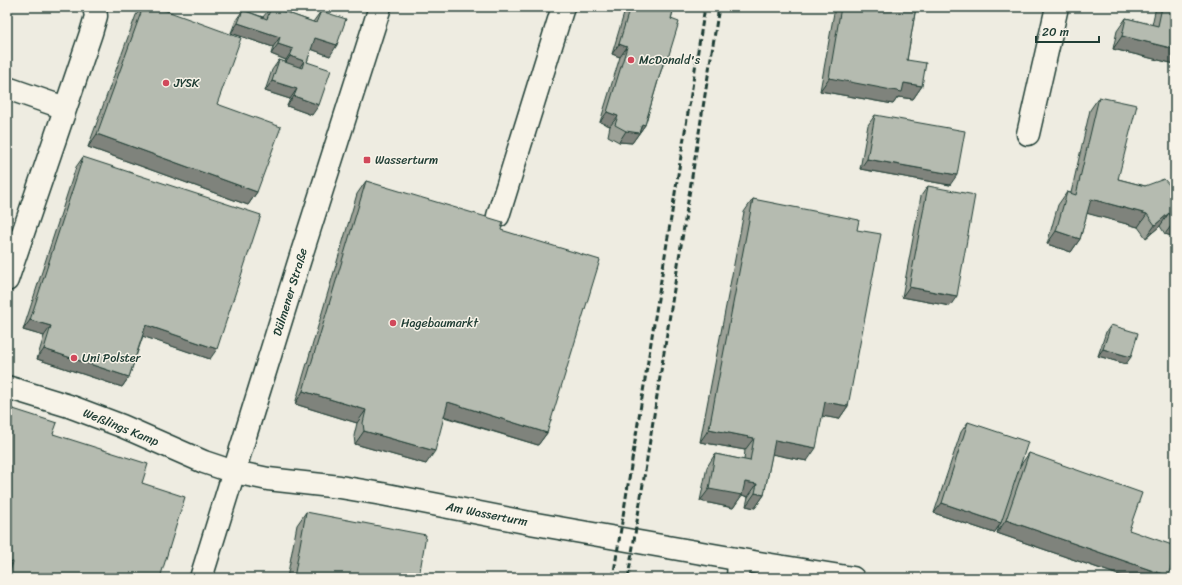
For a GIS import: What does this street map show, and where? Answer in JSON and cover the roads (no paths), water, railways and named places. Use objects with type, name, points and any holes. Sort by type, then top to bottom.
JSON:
[{"type":"street","points":[[7,280],[96,16],[94,7]]},
{"type":"street","name":"Dülmener Straße","points":[[201,578],[380,7]]},
{"type":"street","points":[[498,216],[563,7]]},
{"type":"street","points":[[1028,134],[1057,7]]},
{"type":"street","points":[[7,88],[65,108]]},
{"type":"street","name":"Weßlings Kamp","points":[[7,387],[69,406],[122,426],[204,462],[234,472]]},
{"type":"street","name":"Am Wasserturm","points":[[234,472],[268,479],[340,487],[382,494],[530,523],[739,569],[853,578]]},
{"type":"railway","points":[[613,578],[705,7]]},
{"type":"railway","points":[[628,578],[719,7]]},
{"type":"place","name":"McDonald's","points":[[631,60]]},
{"type":"place","name":"JYSK","points":[[166,83]]},
{"type":"place","name":"Wasserturm","points":[[367,160]]},
{"type":"place","name":"Hagebaumarkt","points":[[393,323]]},
{"type":"place","name":"Uni Polster","points":[[74,358]]}]
